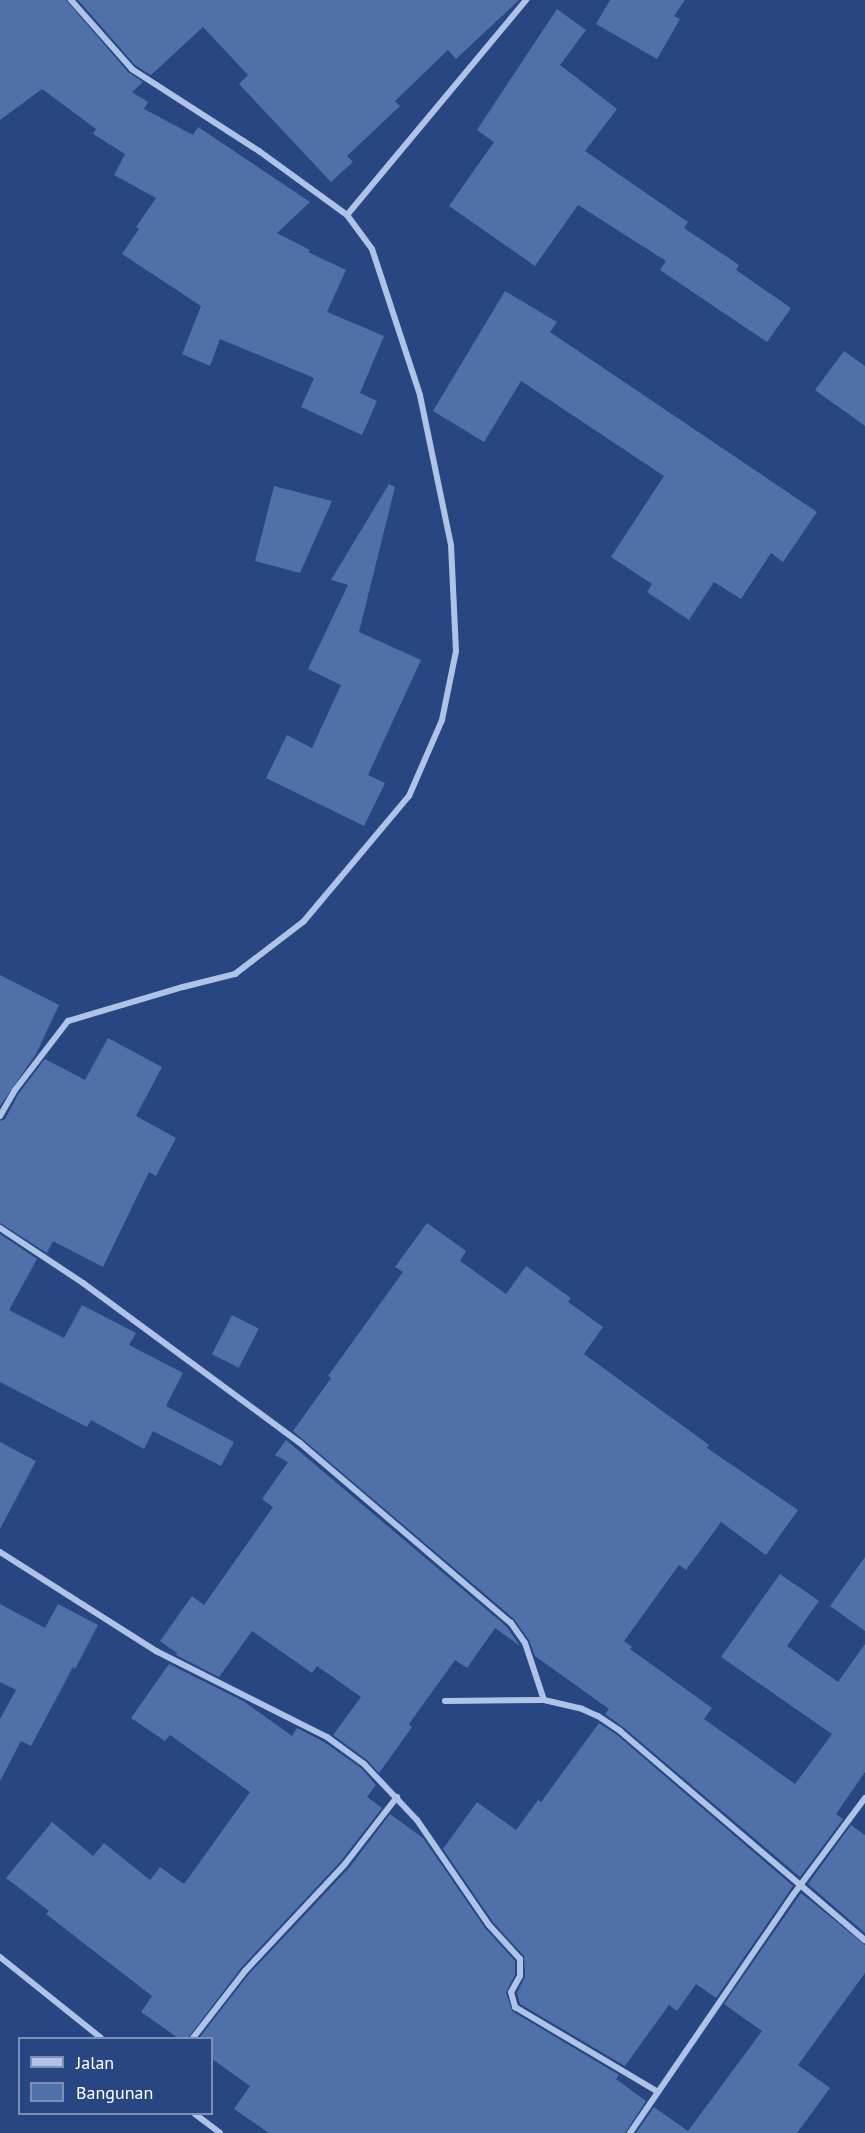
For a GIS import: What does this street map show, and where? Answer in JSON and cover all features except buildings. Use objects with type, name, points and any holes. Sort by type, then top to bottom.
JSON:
[{"type":"street","points":[[0,1116],[15,1089],[68,1021],[235,974],[304,921],[409,796],[441,720],[456,651],[451,545],[420,395],[372,249],[347,215],[259,151],[132,69],[71,0]]},
{"type":"street","points":[[347,215],[526,0]]},
{"type":"street","points":[[0,1227],[83,1283],[268,1418],[511,1623],[525,1643],[544,1700]]},
{"type":"street","points":[[0,1552],[156,1651],[327,1737],[364,1764],[417,1820],[489,1925],[520,1959],[520,1976],[511,1992],[515,2007],[658,2092]]},
{"type":"street","points":[[445,1701],[544,1700],[582,1709],[620,1731],[865,1940]]},
{"type":"street","points":[[194,2037],[245,1971],[345,1864],[397,1797]]},
{"type":"street","points":[[630,2133],[800,1886],[865,1798]]},
{"type":"street","points":[[0,1956],[100,2037]]},
{"type":"street","points":[[196,2115],[220,2133]]}]
